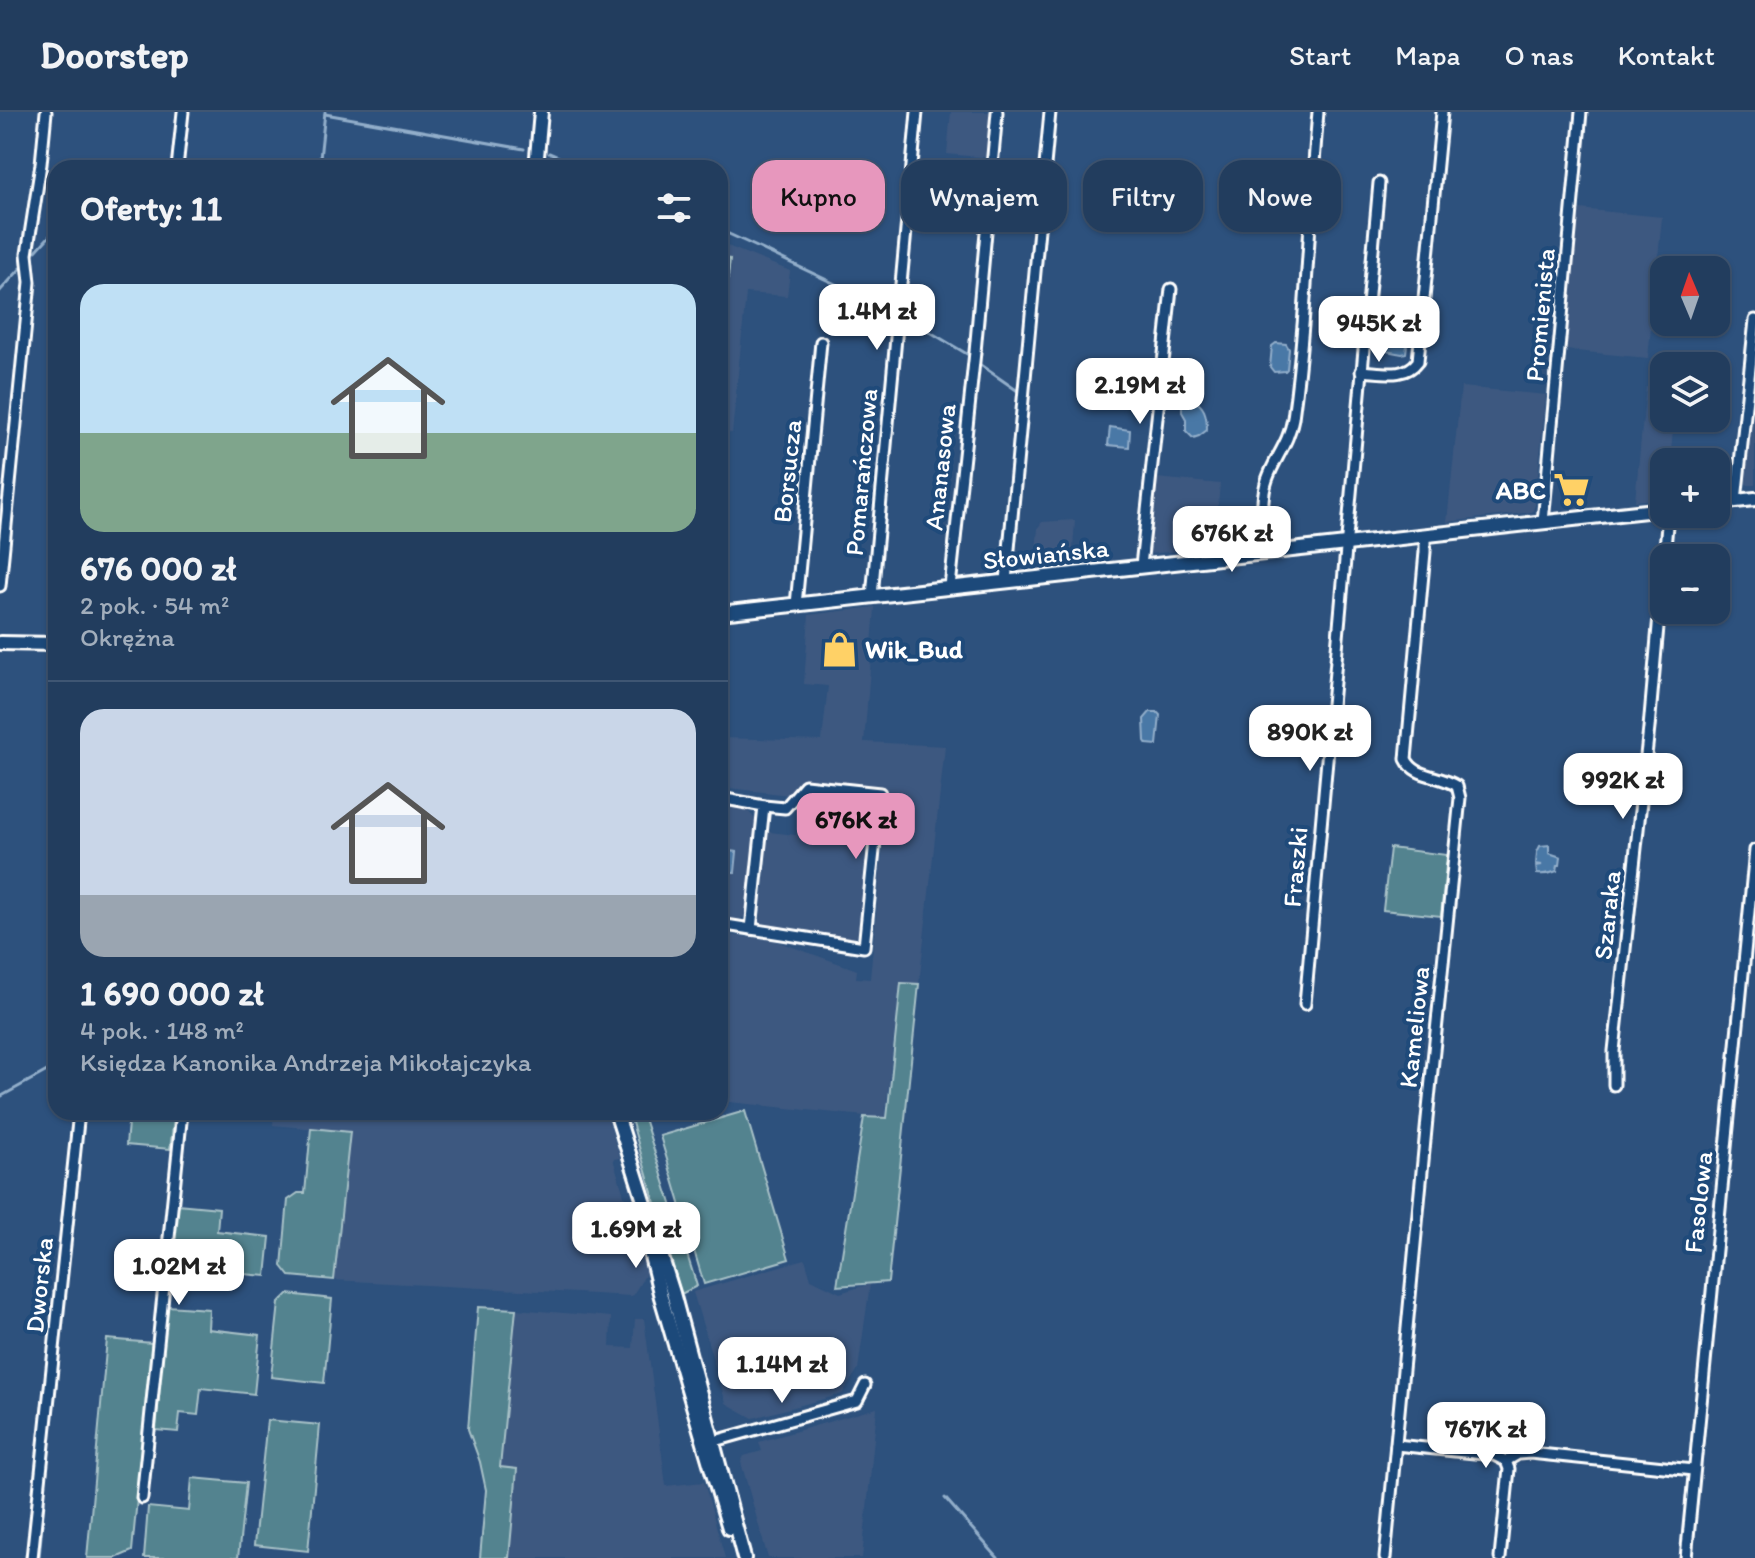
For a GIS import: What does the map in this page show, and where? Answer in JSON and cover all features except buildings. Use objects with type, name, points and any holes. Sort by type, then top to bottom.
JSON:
[{"type":"street","points":[[0,586],[30,282],[27,254],[46,112]]},
{"type":"street","points":[[178,160],[183,112]]},
{"type":"street","points":[[537,160],[541,112]]},
{"type":"street","name":"Pomarańczowa","points":[[872,596],[917,112]]},
{"type":"street","name":"Ananasowa","points":[[950,587],[997,112]]},
{"type":"street","points":[[1006,581],[1050,112]]},
{"type":"street","points":[[1262,553],[1265,490],[1268,477],[1289,437],[1293,416],[1318,112]]},
{"type":"street","points":[[1361,371],[1403,373],[1412,369],[1418,361],[1442,112]]},
{"type":"street","name":"Promienista","points":[[1543,522],[1581,112]]},
{"type":"street","name":"Fraszki","points":[[1305,1004],[1379,183]]},
{"type":"street","points":[[1141,566],[1171,289]]},
{"type":"street","points":[[1736,501],[1755,320]]},
{"type":"street","name":"Borsucza","points":[[796,605],[821,342]]},
{"type":"street","points":[[1730,502],[1755,499]]},
{"type":"street","name":"Słowiańska","points":[[728,612],[1650,511]]},
{"type":"street","name":"Szaraka","points":[[1614,1085],[1614,1051],[1649,728],[1667,528]]},
{"type":"street","name":"Kameliowa","points":[[1385,1558],[1460,798],[1457,786],[1446,779],[1416,772],[1406,759],[1425,535]]},
{"type":"street","points":[[0,643],[48,644]]},
{"type":"street","points":[[728,799],[785,808],[805,785],[880,793],[864,947],[728,925]]},
{"type":"street","points":[[751,929],[764,806]]},
{"type":"street","name":"Fasolowa","points":[[1686,1558],[1755,850]]},
{"type":"street","name":"Dworska","points":[[32,1558],[78,1120]]},
{"type":"street","points":[[142,1498],[181,1120]]},
{"type":"street","points":[[618,1120],[641,1215],[667,1295],[741,1558]]},
{"type":"street","points":[[708,1443],[857,1401],[865,1385]]},
{"type":"street","points":[[1396,1445],[1494,1455],[1506,1461],[1509,1469],[1500,1558]]},
{"type":"street","points":[[1506,1461],[1518,1454],[1530,1453],[1693,1470]]},
{"type":"shaded area","points":[[951,112],[994,112],[990,158],[947,154]]},
{"type":"shaded area","points":[[1579,209],[1662,217],[1658,256],[1650,256],[1648,358],[1566,350]]},
{"type":"shaded area","points":[[728,246],[790,271],[787,296],[746,293],[732,433],[728,433]]},
{"type":"shaded area","points":[[1387,333],[1406,335],[1406,353],[1380,350],[1380,340]]},
{"type":"shaded area","points":[[1276,343],[1286,344],[1289,349],[1285,371],[1274,372],[1270,367],[1272,346]]},
{"type":"shaded area","points":[[1461,387],[1546,395],[1532,512],[1447,522]]},
{"type":"shaded area","points":[[1646,387],[1650,387],[1650,432],[1673,432],[1671,448],[1650,448],[1650,499],[1635,501]]},
{"type":"shaded area","points":[[1190,400],[1202,407],[1207,425],[1207,430],[1193,438],[1186,431],[1186,419],[1182,412],[1182,404]]},
{"type":"shaded area","points":[[1752,409],[1755,409],[1755,485],[1748,485],[1743,481]]},
{"type":"shaded area","points":[[1110,427],[1130,430],[1129,447],[1108,445]]},
{"type":"shaded area","points":[[1156,478],[1220,484],[1214,547],[1148,554]]},
{"type":"shaded area","points":[[1075,520],[1072,562],[1035,566],[1038,528],[1042,522]]},
{"type":"shaded area","points":[[875,607],[864,742],[945,746],[919,984],[900,983],[885,1118],[728,1102],[728,935],[773,940],[857,970],[856,978],[870,979],[888,790],[803,779],[790,795],[728,788],[728,738],[822,741],[828,686],[804,684],[809,615]]},
{"type":"shaded area","points":[[1150,712],[1160,715],[1157,745],[1145,741],[1144,719]]},
{"type":"shaded area","points":[[807,790],[868,797],[871,803],[858,934],[853,941],[825,938],[821,933],[760,925],[769,832],[796,835],[802,794]]},
{"type":"shaded area","points":[[728,806],[745,808],[756,820],[746,916],[738,920],[728,919]]},
{"type":"shaded area","points":[[1549,845],[1549,853],[1561,857],[1560,865],[1557,871],[1537,874],[1536,866],[1542,865],[1536,864],[1537,852],[1540,846]]},
{"type":"shaded area","points":[[728,851],[737,852],[735,872],[728,871]]},
{"type":"shaded area","points":[[273,1120],[608,1120],[620,1158],[613,1159],[647,1272],[632,1296],[334,1280],[350,1132],[273,1125]]},
{"type":"shaded area","points":[[805,1259],[811,1279],[840,1293],[870,1284],[858,1369],[842,1394],[753,1418],[726,1403],[693,1292]]},
{"type":"shaded area","points":[[516,1309],[611,1317],[610,1347],[633,1348],[635,1319],[644,1319],[666,1486],[704,1482],[725,1558],[509,1558],[517,1469],[500,1468]]},
{"type":"shaded area","points":[[877,1408],[862,1558],[768,1558],[741,1462],[744,1456],[762,1451],[759,1442]]},
{"type":"green space","points":[[1390,848],[1447,855],[1441,916],[1383,910]]},
{"type":"green space","points":[[901,983],[919,984],[888,1282],[837,1286],[864,1117],[887,1118]]},
{"type":"green space","points":[[745,1111],[789,1259],[704,1284],[660,1136],[714,1120],[728,1120],[728,1116]]},
{"type":"green space","points":[[128,1120],[174,1120],[170,1149],[126,1145]]},
{"type":"green space","points":[[631,1120],[645,1120],[697,1286],[681,1294]]},
{"type":"green space","points":[[311,1128],[350,1132],[334,1280],[290,1276],[282,1266],[288,1200],[298,1193],[305,1193]]},
{"type":"green space","points":[[177,1204],[219,1208],[217,1231],[270,1237],[266,1276],[213,1271],[214,1259],[172,1255]]},
{"type":"green space","points":[[288,1294],[332,1299],[324,1383],[271,1377],[279,1303]]},
{"type":"green space","points":[[167,1306],[209,1309],[208,1329],[260,1335],[254,1394],[201,1388],[198,1415],[180,1413],[178,1432],[156,1430]]},
{"type":"green space","points":[[478,1307],[516,1309],[500,1467],[517,1469],[509,1558],[480,1558],[486,1490],[468,1429]]},
{"type":"green space","points":[[107,1339],[152,1343],[132,1551],[116,1558],[87,1558]]},
{"type":"green space","points":[[267,1420],[320,1425],[308,1551],[254,1545]]},
{"type":"green space","points":[[192,1478],[246,1483],[238,1558],[144,1558],[148,1507],[189,1511]]},
{"type":"waterway","points":[[320,160],[325,112]]},
{"type":"waterway","points":[[325,114],[524,149]]},
{"type":"waterway","points":[[549,153],[565,160]]},
{"type":"waterway","points":[[728,234],[892,311]]},
{"type":"waterway","points":[[36,251],[48,238]]},
{"type":"waterway","points":[[0,291],[21,268]]},
{"type":"waterway","points":[[905,317],[967,354]]},
{"type":"waterway","points":[[979,364],[1022,394]]},
{"type":"waterway","points":[[0,1097],[48,1070]]},
{"type":"waterway","points":[[945,1498],[998,1558]]},
{"type":"waterway","points":[[39,1558],[44,1502]]},
{"type":"place","name":"ABC","points":[[1572,490]]},
{"type":"place","name":"Wik_Bud","points":[[839,649]]}]
